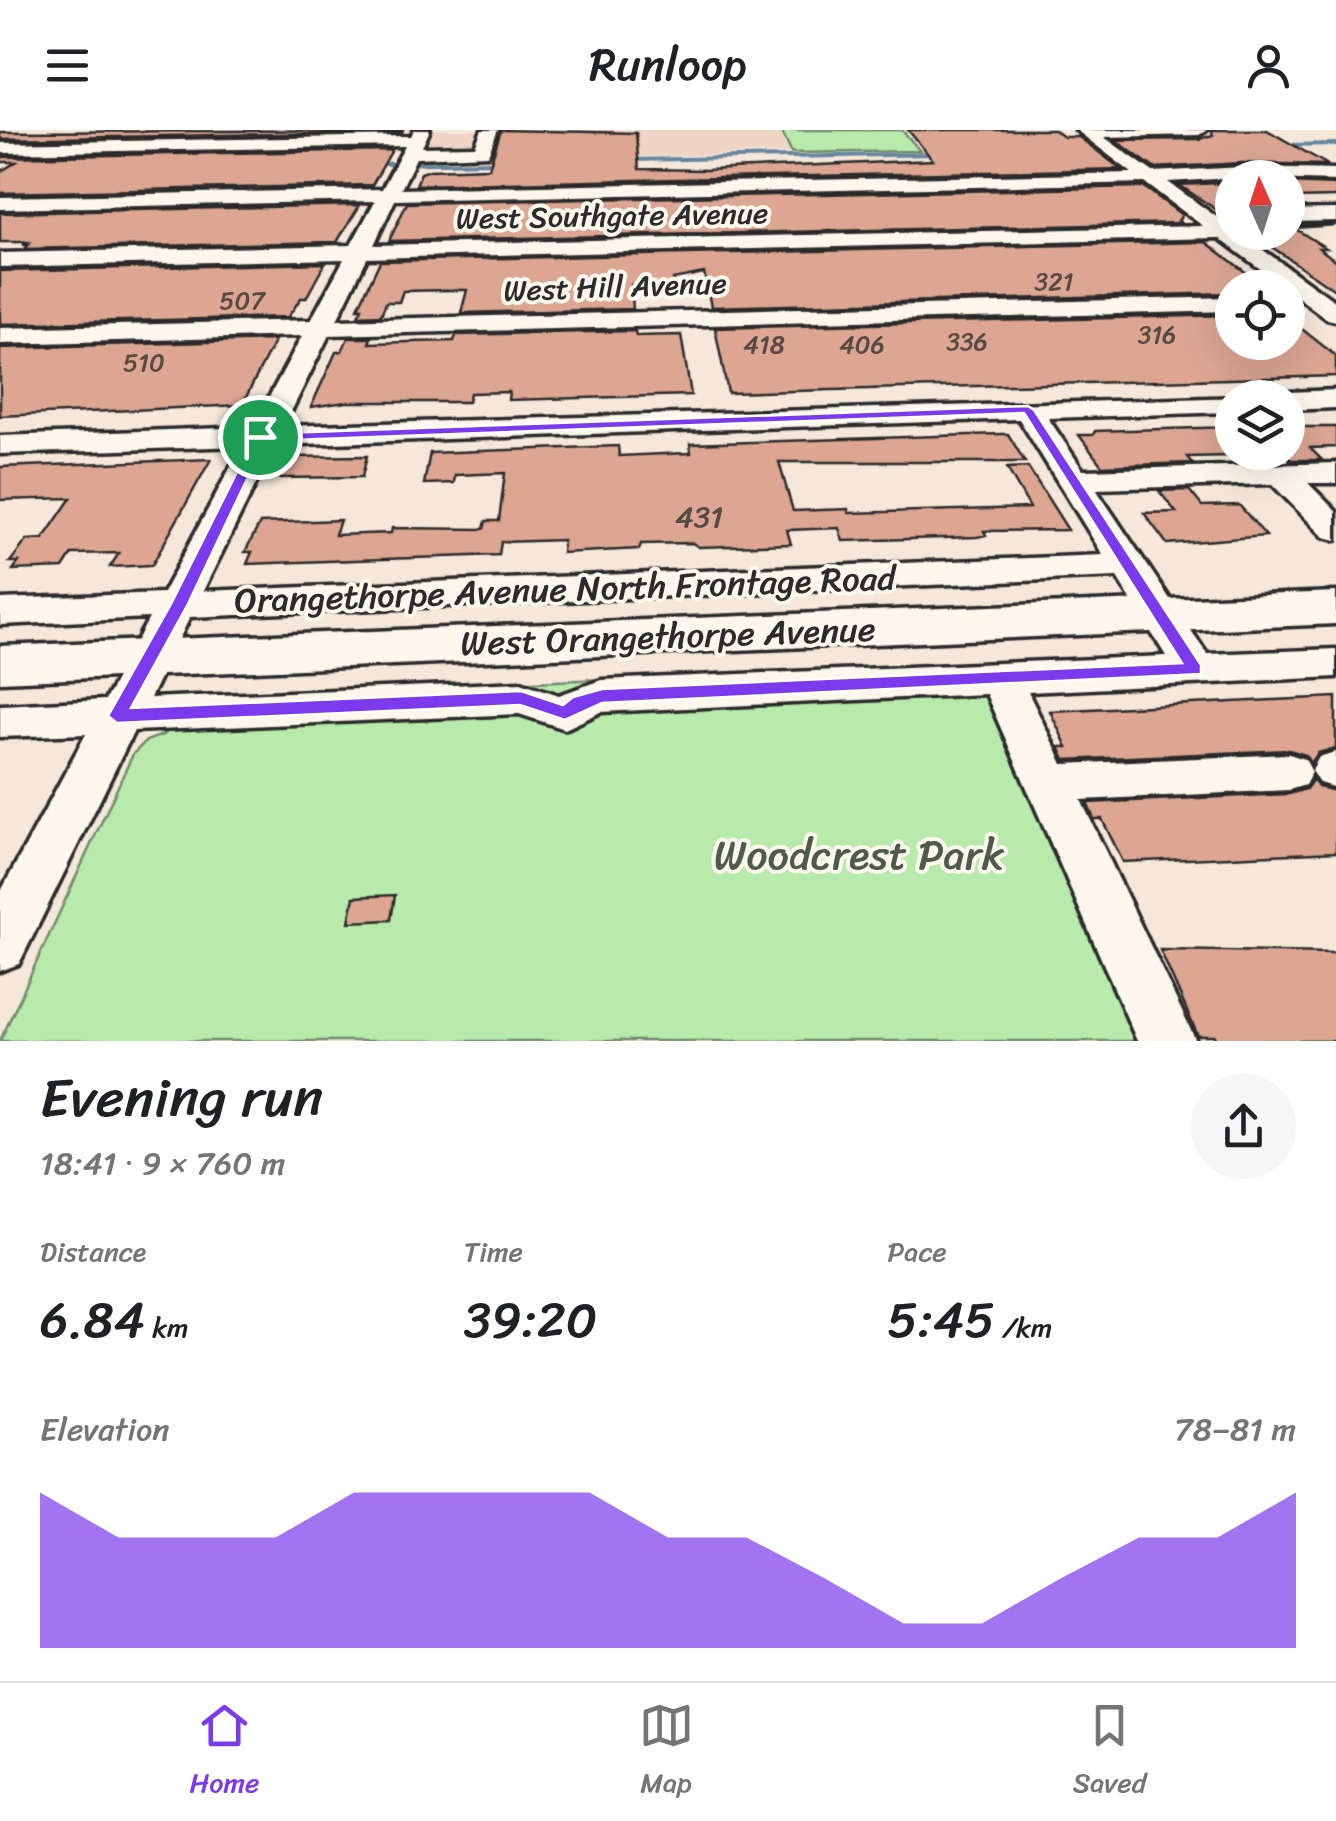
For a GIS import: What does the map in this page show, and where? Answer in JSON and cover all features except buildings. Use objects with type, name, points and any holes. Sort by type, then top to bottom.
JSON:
[{"type":"main road","name":"West Orangethorpe Avenue","points":[[0,664],[1336,608]]},
{"type":"street","points":[[0,203],[482,151],[490,130]]},
{"type":"street","points":[[1085,131],[1199,130]]},
{"type":"street","points":[[1085,131],[1205,218],[1215,221]]},
{"type":"street","points":[[0,148],[1128,179],[1215,175]]},
{"type":"street","points":[[1212,153],[1223,160]]},
{"type":"street","points":[[0,946],[16,885],[151,658],[260,437],[322,328],[407,158]]},
{"type":"street","points":[[1305,175],[1336,175]]},
{"type":"street","points":[[1305,199],[1336,200]]},
{"type":"street","points":[[1305,221],[1333,228]]},
{"type":"street","name":"West Southgate Avenue","points":[[0,260],[1215,225]]},
{"type":"street","points":[[1259,250],[1330,308]]},
{"type":"street","name":"West Hill Avenue","points":[[0,336],[1215,304]]},
{"type":"street","points":[[1305,304],[1330,308]]},
{"type":"street","points":[[1305,400],[1336,399]]},
{"type":"street","points":[[0,445],[1215,404]]},
{"type":"street","points":[[1028,410],[1195,669]]},
{"type":"street","points":[[1074,480],[1336,473]]},
{"type":"street","points":[[1282,474],[1336,530]]},
{"type":"street","name":"Orangethorpe Avenue North Frontage Road","points":[[0,612],[1130,565]]},
{"type":"street","points":[[0,721],[521,698],[565,713],[580,702],[602,696],[1336,664]]},
{"type":"street","points":[[1002,679],[1167,1041]]},
{"type":"street","points":[[1049,783],[1288,772]]},
{"type":"shaded area","points":[[434,130],[781,130],[792,153],[419,162]]},
{"type":"green space","points":[[781,130],[902,130],[920,151],[792,153]]},
{"type":"green space","name":"Woodcrest Park","points":[[978,663],[1142,1041],[0,1041],[133,754],[146,741],[165,734],[182,697]]},
{"type":"waterway","points":[[1286,145],[1336,144]]},
{"type":"waterway","points":[[1091,151],[1137,148]]},
{"type":"waterway","points":[[631,160],[937,154]]},
{"type":"waterway","points":[[376,164],[497,162]]},
{"type":"route","points":[[1028,410],[1195,669],[602,696],[580,702],[565,713],[521,698],[117,716],[179,604],[260,437],[1028,410]]}]
